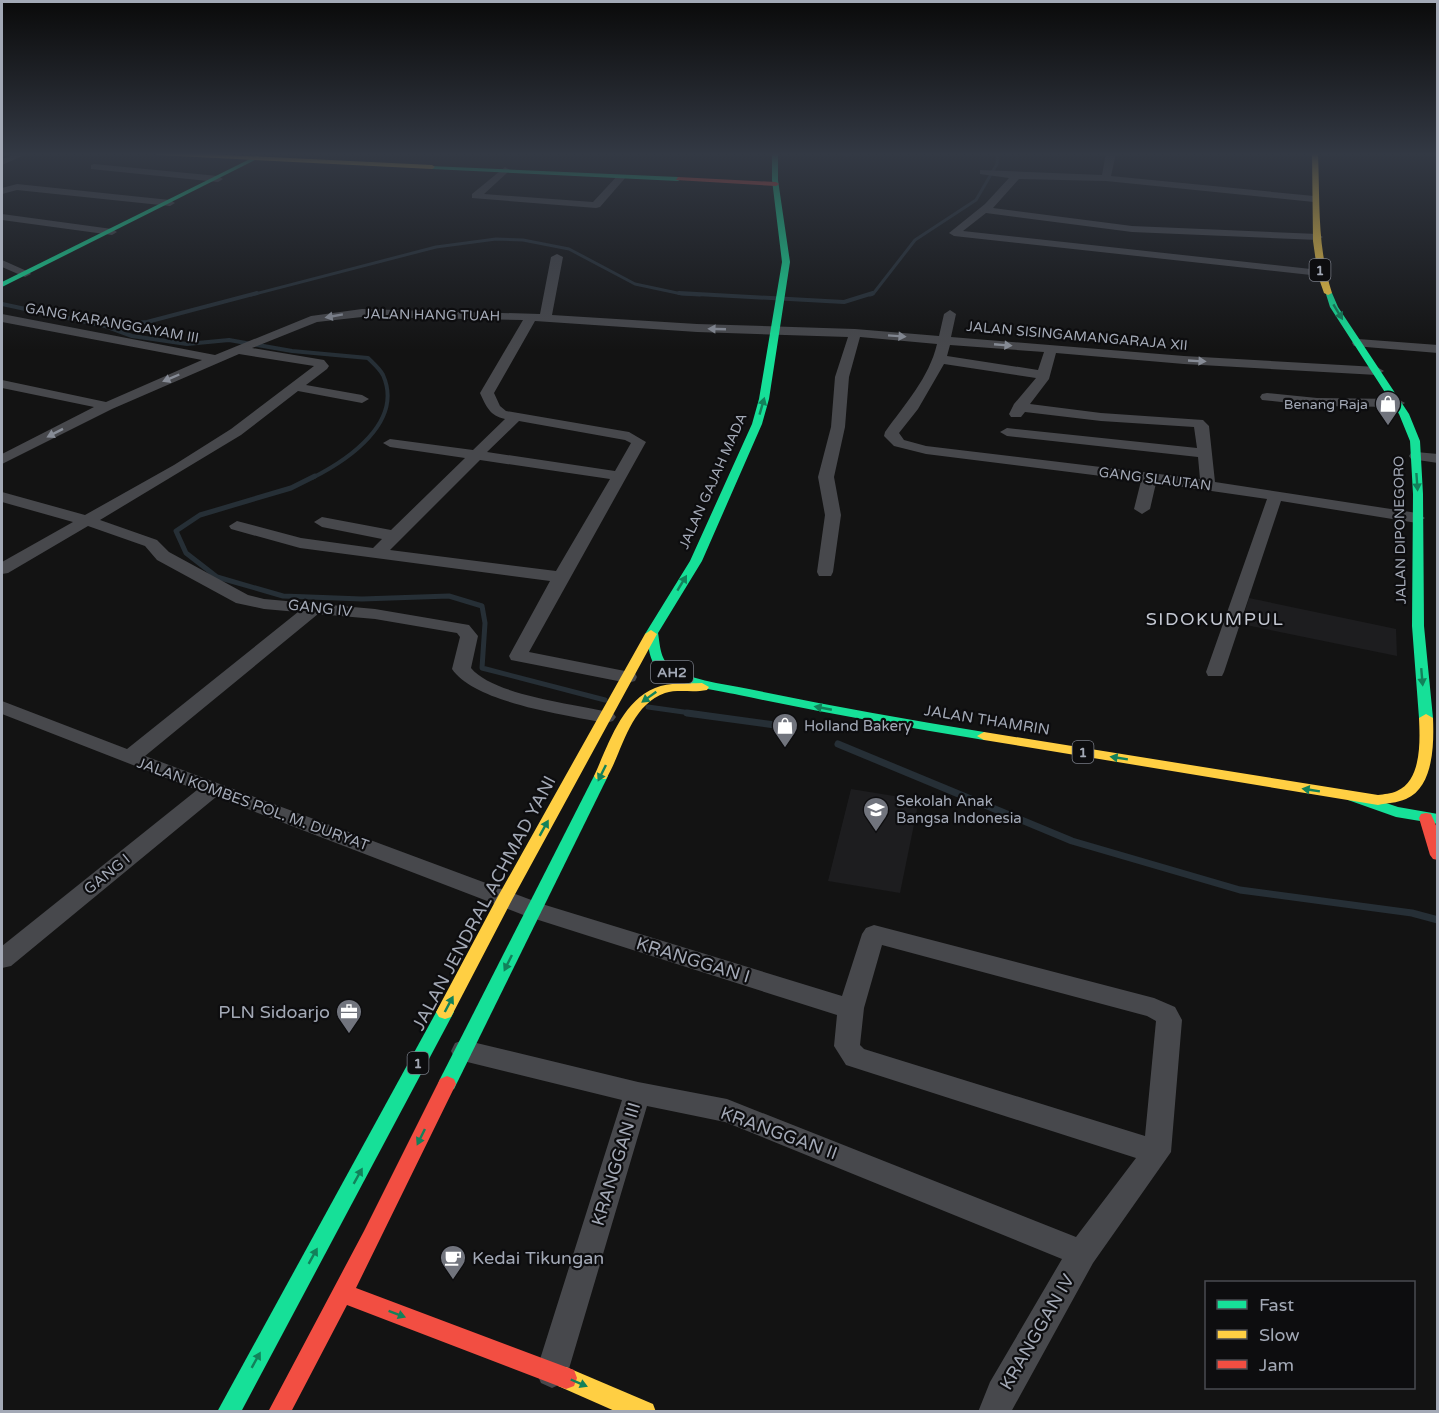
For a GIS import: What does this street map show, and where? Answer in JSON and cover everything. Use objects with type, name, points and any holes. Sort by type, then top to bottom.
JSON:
[{"type":"main road","points":[[2,285],[138,219]]},
{"type":"main road","name":"JALAN GAJAH MADA","points":[[652,633],[696,561],[756,424],[764,399],[782,291],[786,245],[782,219]]},
{"type":"main road","name":"JALAN DIPONEGORO","points":[[1316,219],[1320,273],[1334,307],[1398,403],[1412,429],[1418,494],[1418,626],[1426,724],[1426,753]]},
{"type":"main road","name":"JALAN JENDRAL ACHMAD YANI","points":[[228,1412],[394,1109],[505,898],[652,633]]},
{"type":"main road","name":"JALAN THAMRIN","points":[[652,633],[657,658],[663,668],[677,675],[716,686],[840,712],[1353,797],[1378,800],[1404,794],[1418,778],[1426,753]]},
{"type":"main road","name":"1","points":[[279,1412],[342,1293],[628,721],[642,701],[652,693],[678,688],[716,686]]},
{"type":"main road","points":[[1426,753],[1437,764]]},
{"type":"main road","points":[[1353,797],[1396,812],[1434,818],[1437,855]]},
{"type":"main road","points":[[342,1293],[552,1372],[645,1412]]},
{"type":"street","points":[[16,219],[112,232]]},
{"type":"street","points":[[971,219],[953,232],[1320,273]]},
{"type":"street","points":[[1054,219],[1132,229],[1318,237]]},
{"type":"street","points":[[545,317],[557,257]]},
{"type":"street","points":[[2,263],[25,274]]},
{"type":"street","name":"JALAN HANG TUAH","points":[[2,460],[107,406],[262,339],[315,319],[338,314],[393,312],[545,317],[775,332]]},
{"type":"street","points":[[950,314],[940,359],[1043,375]]},
{"type":"street","points":[[531,317],[486,393],[494,408],[502,414],[515,417],[636,439],[639,446],[518,656],[625,683]]},
{"type":"street","name":"GANG KARANGGAYAM III","points":[[2,318],[217,359]]},
{"type":"street","name":"JALAN SISINGAMANGARAJA XII","points":[[775,332],[855,333],[1377,371]]},
{"type":"street","points":[[825,572],[833,515],[826,477],[838,427],[842,377],[855,333]]},
{"type":"street","points":[[1358,343],[1437,349]]},
{"type":"street","points":[[2,569],[88,521],[236,432],[321,368],[322,364],[241,348]]},
{"type":"street","points":[[1000,459],[1002,440],[1019,407],[1043,375],[1051,349]]},
{"type":"street","name":"GANG SLAUTAN","points":[[940,359],[911,409],[892,432],[894,440],[927,450],[1208,485],[1417,518]]},
{"type":"street","points":[[2,384],[107,406]]},
{"type":"street","points":[[296,387],[362,399]]},
{"type":"street","points":[[1268,397],[1317,402],[1398,403]]},
{"type":"street","points":[[1019,407],[1101,417],[1198,423],[1202,426],[1208,485]]},
{"type":"street","points":[[376,554],[515,417]]},
{"type":"street","points":[[1007,432],[1204,453]]},
{"type":"street","points":[[390,443],[621,476]]},
{"type":"street","points":[[1416,456],[1437,459]]},
{"type":"street","points":[[1142,509],[1149,478]]},
{"type":"street","name":"GANG IV","points":[[2,497],[88,521],[151,543],[163,556],[234,596],[264,604],[375,614],[463,629],[469,636],[461,669],[466,676],[504,694],[608,712]]},
{"type":"street","points":[[1215,672],[1275,497]]},
{"type":"street","points":[[322,522],[394,536]]},
{"type":"street","points":[[237,526],[300,543],[562,577]]},
{"type":"street","points":[[129,758],[316,607]]},
{"type":"street","name":"JALAN KOMBES POL. M. DURYAT","points":[[2,707],[129,758],[534,910]]},
{"type":"street","name":"GANG I","points":[[2,959],[212,789]]},
{"type":"street","name":"KRANGGAN I","points":[[534,910],[852,1009]]},
{"type":"street","points":[[874,934],[1154,1008],[1166,1014],[1170,1028],[1157,1152],[855,1058],[847,1048],[852,1009],[874,934]]},
{"type":"street","name":"KRANGGAN II","points":[[464,1051],[638,1093],[727,1111],[1082,1253]]},
{"type":"street","name":"KRANGGAN III","points":[[552,1372],[638,1093]]},
{"type":"street","name":"KRANGGAN IV","points":[[994,1412],[1001,1393],[1082,1253],[1157,1152]]},
{"type":"shaded area","points":[[1249,598],[1396,629],[1397,656],[1241,624]]},
{"type":"shaded area","name":"Sekolah Anak Bangsa Indonesia","points":[[851,789],[919,800],[900,893],[828,881]]},
{"type":"waterway","points":[[870,295],[915,240],[947,219]]},
{"type":"waterway","points":[[251,295],[436,247],[496,239],[523,240],[569,249],[635,284],[682,294],[700,295]]},
{"type":"waterway","points":[[105,326],[147,322],[257,293]]},
{"type":"waterway","points":[[679,293],[844,302],[873,293]]},
{"type":"waterway","points":[[2,304],[105,326]]},
{"type":"waterway","points":[[105,326],[132,336],[187,344],[229,340],[292,351],[368,358],[383,375],[387,392],[386,408],[379,423],[356,450],[312,478]]},
{"type":"waterway","points":[[315,476],[291,488],[200,515],[176,531],[186,553],[217,577],[283,596],[362,599],[449,596],[482,606],[485,623],[482,668],[605,700]]},
{"type":"waterway","points":[[648,707],[698,714]]},
{"type":"waterway","points":[[687,713],[775,725]]},
{"type":"waterway","points":[[838,744],[1072,841],[1240,890],[1412,913],[1438,920]]},
{"type":"traffic: fast","points":[[2,285],[134,219]]},
{"type":"traffic: fast","points":[[651,634],[696,561],[757,424],[764,399],[786,262],[780,219]]},
{"type":"traffic: fast","points":[[1328,293],[1334,307],[1404,414],[1415,441],[1418,494],[1418,626],[1426,718]]},
{"type":"traffic: fast","points":[[652,633],[660,664],[669,671],[690,679],[805,704],[984,736]]},
{"type":"traffic: fast","points":[[447,1084],[601,776]]},
{"type":"traffic: fast","points":[[1353,797],[1396,812],[1438,819]]},
{"type":"traffic: fast","points":[[228,1412],[445,1012]]},
{"type":"traffic: slow","points":[[1316,219],[1319,259],[1328,293]]},
{"type":"traffic: slow","points":[[445,1012],[505,898],[651,634]]},
{"type":"traffic: slow","points":[[601,776],[630,716],[648,697],[669,688],[702,687]]},
{"type":"traffic: slow","points":[[984,736],[1378,800],[1402,795],[1418,778],[1426,748],[1426,718]]},
{"type":"traffic: slow","points":[[566,1378],[645,1412]]},
{"type":"traffic: jam","points":[[1426,818],[1438,855]]},
{"type":"traffic: jam","points":[[279,1412],[371,1238],[447,1084]]},
{"type":"traffic: jam","points":[[342,1293],[566,1378]]},
{"type":"place","name":"Benang Raja","points":[[1388,427]]},
{"type":"place","name":"Holland Bakery","points":[[785,749]]},
{"type":"place","name":"Sekolah Anak Bangsa Indonesia","points":[[876,833]]},
{"type":"place","name":"PLN Sidoarjo","points":[[349,1035]]},
{"type":"place","name":"Kedai Tikungan","points":[[453,1281]]},
{"type":"district","name":"SIDOKUMPUL","points":[[1215,619]]}]
